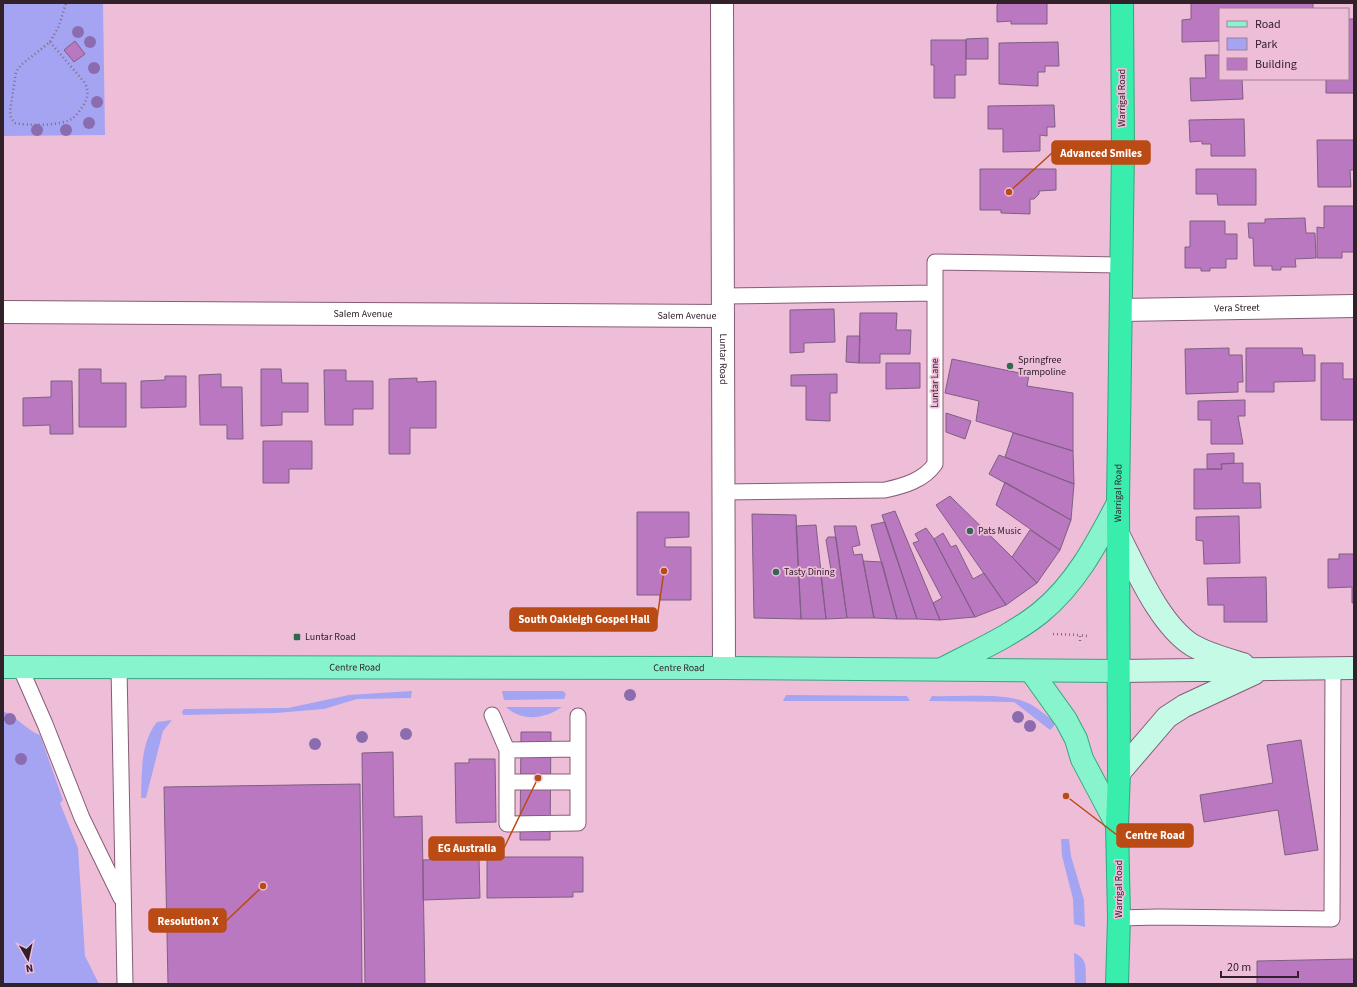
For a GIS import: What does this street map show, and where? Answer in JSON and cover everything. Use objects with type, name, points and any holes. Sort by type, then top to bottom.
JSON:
[{"type":"highway","name":"Warrigal Road","points":[[1117,984],[1119,918],[1117,825],[1119,773],[1118,503],[1121,310],[1122,3]]},
{"type":"main road","points":[[941,670],[1028,621],[1060,594],[1089,558],[1118,503]]},
{"type":"main road","points":[[1118,534],[1166,621],[1192,644],[1216,655],[1262,670]]},
{"type":"main road","name":"Centre Road","points":[[11,667],[724,668],[1031,671],[1354,668]]},
{"type":"main road","points":[[1119,773],[1167,717],[1184,706],[1262,670]]},
{"type":"main road","points":[[1031,671],[1066,720],[1076,738],[1082,759],[1117,825]]},
{"type":"street","name":"Luntar Road","points":[[722,3],[724,668]]},
{"type":"street","name":"Salem Avenue","points":[[3,312],[723,306]]},
{"type":"street","name":"Vera Street","points":[[1121,310],[1354,306]]},
{"type":"lane","name":"Luntar Lane","points":[[723,492],[885,490],[906,486],[930,471],[935,464],[935,262],[1120,264]]},
{"type":"lane","points":[[723,306],[935,294]]},
{"type":"lane","points":[[11,667],[45,724],[82,818],[123,902]]},
{"type":"lane","points":[[119,667],[125,984]]},
{"type":"lane","points":[[1119,918],[1332,919],[1333,669]]},
{"type":"lane","points":[[492,716],[506,750],[507,824],[578,823],[578,716]]},
{"type":"lane","points":[[506,750],[578,750]]},
{"type":"lane","points":[[507,782],[578,782]]},
{"type":"path","points":[[50,42],[86,83],[88,98],[73,119],[63,122],[22,125],[15,123],[11,118],[10,100],[16,72],[21,65],[50,42],[59,26],[66,3]]},
{"type":"path","points":[[1052,634],[1087,636]]},
{"type":"path","points":[[1080,635],[1080,640]]},
{"type":"green space","points":[[3,3],[103,3],[105,135],[3,136]]},
{"type":"green space","points":[[412,691],[411,698],[357,699],[324,709],[276,713],[183,715],[182,712],[184,709],[288,708],[349,695]]},
{"type":"green space","points":[[502,691],[563,691],[566,694],[564,699],[504,700]]},
{"type":"green space","points":[[786,695],[907,696],[910,701],[783,701]]},
{"type":"green space","points":[[932,696],[988,696],[1020,700],[1034,706],[1042,712],[1054,722],[1054,726],[1050,730],[1014,702],[929,701]]},
{"type":"green space","points":[[506,707],[562,707],[541,716],[526,717],[512,712]]},
{"type":"green space","points":[[3,711],[30,730],[40,735],[63,800],[60,803],[78,848],[85,956],[99,984],[3,984]]},
{"type":"green space","points":[[172,720],[163,731],[146,798],[141,798],[143,758],[147,739],[157,722]]},
{"type":"green space","points":[[1061,839],[1069,839],[1071,856],[1084,900],[1085,927],[1074,924],[1073,899],[1062,856]]},
{"type":"green space","points":[[1074,953],[1079,955],[1084,961],[1086,969],[1086,984],[1075,984]]},
{"type":"building","points":[[999,3],[1047,3],[1047,24],[1011,24],[1011,21],[997,22],[997,5]]},
{"type":"building","points":[[1191,3],[1313,3],[1313,8],[1219,8],[1219,41],[1182,42],[1182,20],[1191,19]]},
{"type":"building","points":[[1349,19],[1354,19],[1354,93],[1326,93],[1326,80],[1349,80]]},
{"type":"building","points":[[988,38],[988,59],[966,59],[966,39]]},
{"type":"building","points":[[931,40],[966,40],[966,75],[955,75],[955,98],[934,98],[934,65],[931,65]]},
{"type":"building","points":[[75,41],[85,54],[74,62],[64,50]]},
{"type":"building","points":[[1058,42],[1059,66],[1045,66],[1045,72],[1038,72],[1038,86],[999,84],[999,43]]},
{"type":"building","points":[[1205,55],[1219,55],[1219,80],[1242,80],[1243,99],[1191,101],[1190,78],[1206,78]]},
{"type":"building","points":[[1054,105],[1055,127],[1047,127],[1047,136],[1040,135],[1040,151],[1003,152],[1003,129],[988,129],[988,106]]},
{"type":"building","points":[[1244,119],[1245,156],[1211,156],[1211,144],[1202,144],[1202,141],[1190,142],[1189,120]]},
{"type":"building","points":[[1317,140],[1354,140],[1354,170],[1350,170],[1351,187],[1318,187]]},
{"type":"building","points":[[980,169],[1056,169],[1056,190],[1039,191],[1039,194],[1034,199],[1030,199],[1030,214],[1001,213],[1001,210],[980,210]]},
{"type":"building","points":[[1196,169],[1256,169],[1256,205],[1218,205],[1217,194],[1196,194]]},
{"type":"building","points":[[1324,206],[1354,206],[1354,252],[1342,252],[1342,258],[1317,258],[1317,227],[1324,228]]},
{"type":"building","points":[[1305,218],[1306,233],[1315,233],[1316,258],[1295,259],[1296,267],[1281,267],[1281,270],[1272,270],[1272,266],[1254,266],[1253,238],[1249,238],[1248,223],[1265,223],[1265,219]]},
{"type":"building","points":[[1190,221],[1225,221],[1225,234],[1237,234],[1237,259],[1226,259],[1226,268],[1210,268],[1210,271],[1201,271],[1201,268],[1185,268],[1185,247],[1190,247]]},
{"type":"building","points":[[834,309],[835,342],[804,343],[804,352],[790,353],[790,310]]},
{"type":"building","points":[[860,313],[897,313],[896,330],[911,330],[910,354],[880,354],[880,363],[859,363]]},
{"type":"building","points":[[847,336],[860,336],[859,363],[846,362]]},
{"type":"building","points":[[1229,348],[1229,355],[1242,355],[1243,382],[1238,382],[1238,392],[1186,394],[1185,349]]},
{"type":"building","points":[[1246,348],[1302,348],[1303,355],[1315,355],[1315,381],[1274,382],[1274,392],[1246,392]]},
{"type":"building","points":[[952,359],[1029,375],[1027,386],[1073,393],[1073,451],[976,421],[979,401],[945,393]]},
{"type":"building","points":[[886,363],[920,363],[920,388],[886,389]]},
{"type":"building","points":[[1321,363],[1343,363],[1343,379],[1354,379],[1354,420],[1321,420]]},
{"type":"building","points":[[79,369],[101,369],[101,383],[126,383],[126,427],[79,427]]},
{"type":"building","points":[[261,369],[281,369],[282,383],[308,383],[308,412],[282,412],[282,425],[261,426]]},
{"type":"building","points":[[324,370],[346,370],[346,381],[373,381],[373,409],[353,409],[353,425],[325,425]]},
{"type":"building","points":[[221,374],[221,387],[242,387],[243,439],[227,439],[227,425],[200,425],[199,375]]},
{"type":"building","points":[[837,374],[837,393],[830,393],[830,421],[806,420],[806,386],[791,386],[791,375]]},
{"type":"building","points":[[165,376],[186,376],[186,407],[141,408],[141,381],[165,380]]},
{"type":"building","points":[[417,378],[417,382],[436,381],[436,428],[410,428],[410,454],[389,454],[389,379]]},
{"type":"building","points":[[51,381],[72,381],[73,434],[50,434],[50,425],[23,426],[23,398],[51,397]]},
{"type":"building","points":[[1245,400],[1245,416],[1238,416],[1243,444],[1211,444],[1211,420],[1198,420],[1198,401]]},
{"type":"building","points":[[946,413],[971,421],[965,439],[946,432]]},
{"type":"building","points":[[1013,433],[1073,451],[1074,484],[1005,457]]},
{"type":"building","points":[[263,441],[312,441],[312,469],[289,469],[289,483],[263,483]]},
{"type":"building","points":[[1234,453],[1234,463],[1221,464],[1222,469],[1207,469],[1207,454]]},
{"type":"building","points":[[999,455],[1074,484],[1071,520],[989,474]]},
{"type":"building","points":[[1243,463],[1243,483],[1260,483],[1261,508],[1194,509],[1194,469],[1222,469],[1221,464]]},
{"type":"building","points":[[1005,482],[1071,520],[1060,550],[996,505]]},
{"type":"building","name":"Pats Music","points":[[950,496],[1037,583],[1006,605],[936,505]]},
{"type":"building","points":[[895,511],[940,620],[917,619],[882,515]]},
{"type":"building","points":[[637,512],[689,512],[689,537],[665,538],[665,547],[691,547],[691,600],[660,600],[660,595],[637,595]]},
{"type":"building","name":"Tasty Dining","points":[[752,514],[796,515],[801,619],[754,618]]},
{"type":"building","points":[[1239,516],[1240,563],[1204,564],[1203,541],[1196,540],[1196,517]]},
{"type":"building","points":[[885,522],[917,619],[897,619],[871,525]]},
{"type":"building","points":[[816,525],[826,619],[801,619],[796,526]]},
{"type":"building","points":[[834,526],[856,526],[860,545],[852,547],[854,555],[862,554],[874,618],[847,618]]},
{"type":"building","points":[[926,528],[934,539],[975,617],[940,620],[933,603],[942,598],[913,543],[919,541],[915,534]]},
{"type":"building","points":[[1030,530],[1060,550],[1037,583],[1012,557]]},
{"type":"building","points":[[943,533],[951,547],[956,545],[973,579],[984,573],[1006,605],[975,617],[934,539]]},
{"type":"building","points":[[828,537],[836,537],[847,618],[826,619],[821,576],[832,576],[826,540]]},
{"type":"building","points":[[1339,554],[1354,554],[1354,603],[1352,603],[1352,587],[1328,588],[1328,559],[1339,559]]},
{"type":"building","points":[[863,561],[882,562],[897,619],[874,618]]},
{"type":"building","points":[[1266,577],[1267,622],[1224,622],[1224,605],[1208,605],[1207,578]]},
{"type":"building","points":[[521,732],[551,732],[550,840],[520,840]]},
{"type":"building","points":[[1301,740],[1318,850],[1285,855],[1278,810],[1204,822],[1200,795],[1273,783],[1267,745]]},
{"type":"building","points":[[393,752],[394,817],[422,816],[425,984],[365,984],[362,753]]},
{"type":"building","points":[[469,759],[495,759],[496,822],[456,823],[455,763],[469,763]]},
{"type":"building","points":[[360,784],[362,984],[168,984],[164,787]]},
{"type":"building","points":[[487,857],[583,857],[583,892],[573,892],[573,897],[487,898]]},
{"type":"building","points":[[479,858],[480,898],[423,900],[423,860]]},
{"type":"building","points":[[1354,959],[1354,984],[1257,984],[1257,961]]},
{"type":"place","name":"Advanced Smiles","points":[[1009,192]]},
{"type":"place","name":"Springfree Trampoline","points":[[1010,366]]},
{"type":"place","name":"Pats Music","points":[[970,531]]},
{"type":"place","name":"South Oakleigh Gospel Hall","points":[[664,571]]},
{"type":"place","name":"Tasty Dining","points":[[776,572]]},
{"type":"place","name":"Luntar Road","points":[[297,637]]},
{"type":"place","name":"EG Australia","points":[[538,778]]},
{"type":"place","name":"Centre Road","points":[[1066,796]]},
{"type":"place","name":"Resolution X","points":[[263,886]]}]
